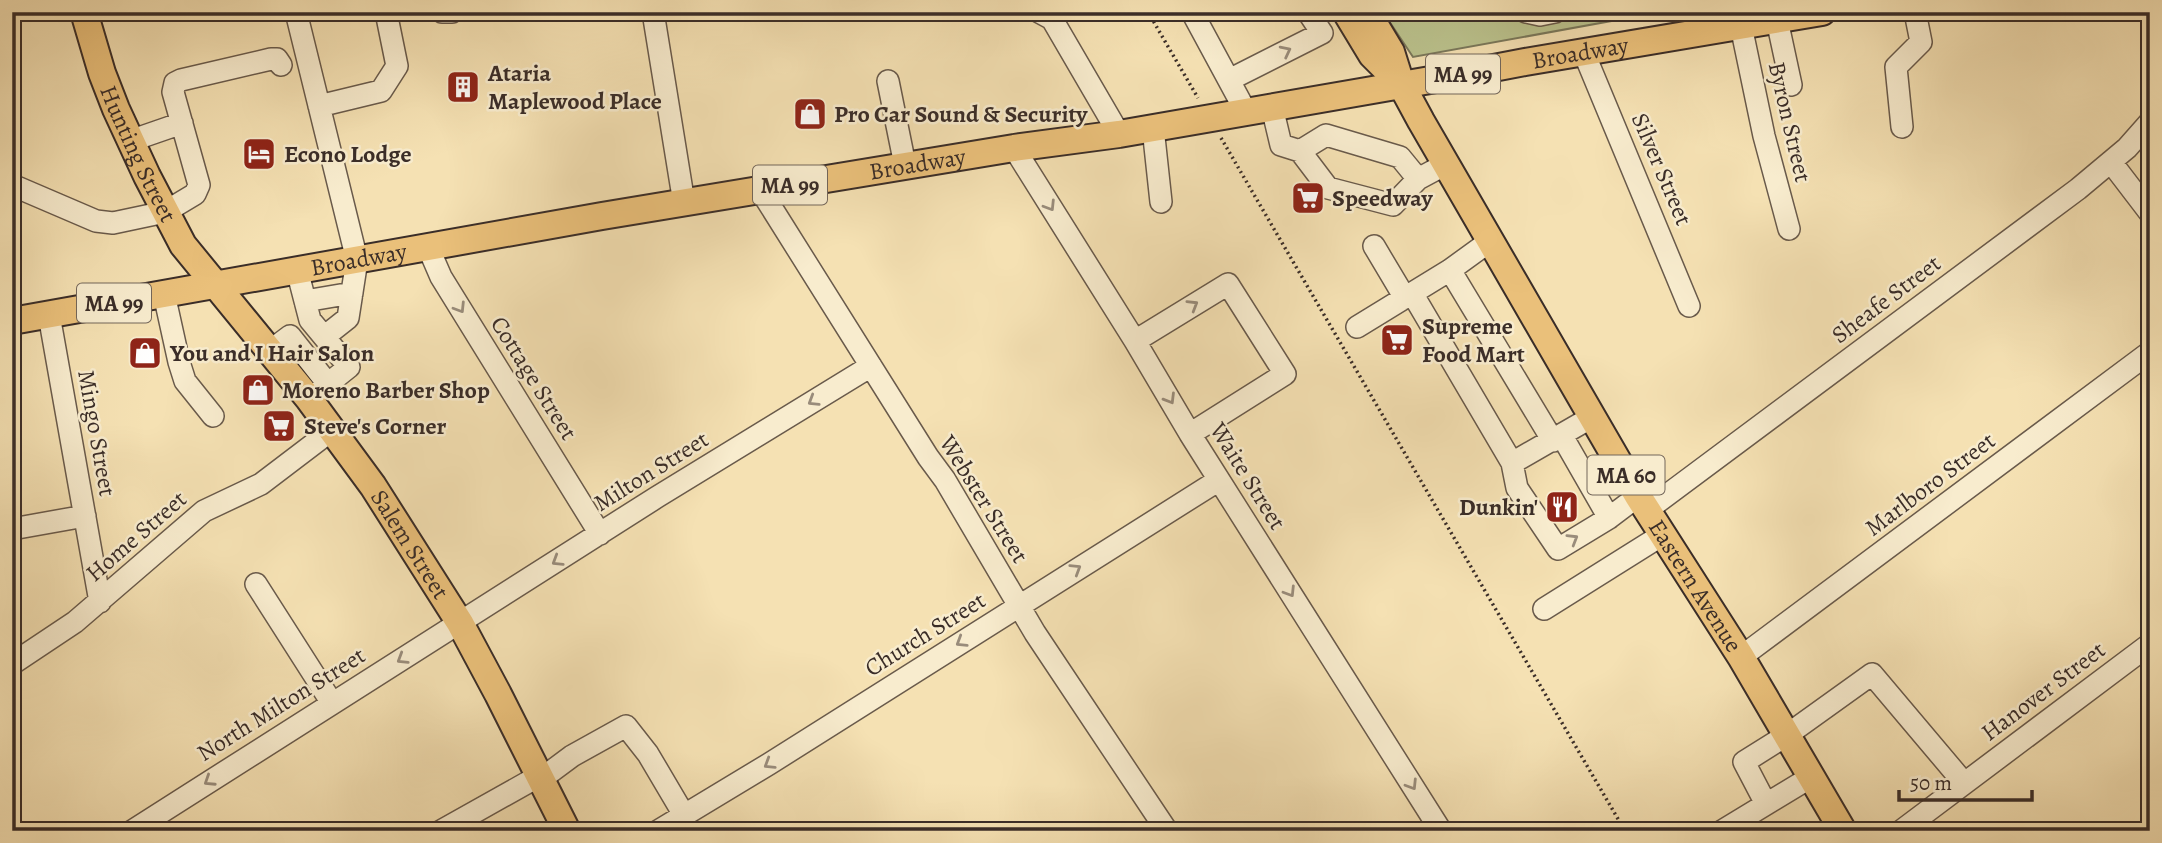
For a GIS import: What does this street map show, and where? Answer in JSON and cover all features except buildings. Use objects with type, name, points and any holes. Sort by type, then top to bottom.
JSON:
[{"type":"main road","name":"Hunting Street","points":[[84,12],[109,91],[130,141],[188,252],[215,285]]},
{"type":"main road","name":"Eastern Avenue","points":[[1346,12],[1372,55],[1401,84]]},
{"type":"main road","name":"Eastern Avenue","points":[[1367,12],[1391,52],[1401,84],[1592,418],[1642,503],[1741,657],[1843,831]]},
{"type":"main road","name":"Broadway","points":[[12,321],[602,216],[1014,148],[1119,134],[1822,12]]},
{"type":"main road","name":"Salem Street","points":[[215,285],[280,343],[318,392],[332,430],[373,486],[460,623],[567,831]]},
{"type":"street","points":[[296,12],[357,260],[348,318],[324,337]]},
{"type":"street","points":[[319,106],[381,91],[397,66],[386,12]]},
{"type":"street","points":[[442,12],[452,12]]},
{"type":"street","points":[[653,12],[684,203]]},
{"type":"street","points":[[1039,12],[1052,19],[1119,134]]},
{"type":"street","points":[[1192,12],[1246,112]]},
{"type":"street","points":[[1229,80],[1322,33],[1308,12]]},
{"type":"street","points":[[1526,12],[1539,15],[1555,12]]},
{"type":"street","points":[[1902,127],[1896,67],[1922,42],[1915,12]]},
{"type":"street","points":[[1777,20],[1791,85]]},
{"type":"street","name":"Byron Street","points":[[1741,26],[1764,136],[1789,229]]},
{"type":"street","name":"Silver Street","points":[[1584,53],[1689,306]]},
{"type":"street","points":[[12,185],[105,223],[120,223],[165,212],[195,194],[199,185],[173,92],[177,82],[271,59],[277,59],[281,65]]},
{"type":"street","points":[[888,81],[905,166]]},
{"type":"street","points":[[1272,107],[1281,145],[1300,151],[1328,188],[1393,205],[1418,179],[1446,164]]},
{"type":"street","points":[[130,141],[182,122]]},
{"type":"street","name":"Sheafe Street","points":[[1512,463],[1517,488],[1558,549],[1609,517],[1642,503],[2111,162],[2150,122]]},
{"type":"street","points":[[1153,128],[1161,202]]},
{"type":"street","points":[[1300,151],[1326,135],[1400,158],[1418,179]]},
{"type":"street","name":"Waite Street","points":[[1014,148],[1190,434],[1441,831]]},
{"type":"street","points":[[2111,162],[2150,213]]},
{"type":"street","name":"Webster Street","points":[[761,191],[945,480],[1064,677],[1167,831]]},
{"type":"street","points":[[1357,327],[1450,270],[1490,241]]},
{"type":"street","points":[[1374,246],[1512,463],[1592,418]]},
{"type":"street","name":"Cottage Street","points":[[428,247],[441,277],[600,534]]},
{"type":"street","points":[[297,270],[308,310],[324,337],[349,366],[318,392]]},
{"type":"street","points":[[1450,270],[1609,517]]},
{"type":"street","points":[[1135,341],[1228,284],[1285,374],[1190,434]]},
{"type":"street","points":[[280,343],[308,310],[352,293]]},
{"type":"street","points":[[164,294],[178,362],[185,381],[213,416]]},
{"type":"street","name":"Mingo Street","points":[[49,315],[100,602]]},
{"type":"street","name":"Marlboro Street","points":[[1741,657],[2150,352]]},
{"type":"street","name":"Milton Street","points":[[460,623],[871,366]]},
{"type":"street","name":"Home Street","points":[[12,664],[60,633],[100,602],[203,512],[261,484],[332,430]]},
{"type":"street","name":"Church Street","points":[[658,831],[1219,480]]},
{"type":"street","points":[[12,529],[85,516]]},
{"type":"street","points":[[1544,609],[1662,535]]},
{"type":"street","points":[[256,584],[332,703]]},
{"type":"street","name":"North Milton Street","points":[[132,831],[156,824],[332,703],[460,623]]},
{"type":"street","name":"Hanover Street","points":[[1901,831],[2150,644]]},
{"type":"street","points":[[1766,804],[1744,762],[1787,735],[1872,674],[1964,783]]},
{"type":"street","points":[[441,831],[626,726],[648,754],[684,815]]},
{"type":"street","points":[[1722,831],[1811,777]]},
{"type":"path","points":[[1148,12],[1625,831]]},
{"type":"green space","points":[[1383,12],[1661,12],[1413,57]]},
{"type":"place","name":"Ataria Maplewood Place","points":[[463,87]]},
{"type":"place","name":"Pro Car Sound & Security","points":[[810,114]]},
{"type":"place","name":"Econo Lodge","points":[[259,154]]},
{"type":"place","name":"Speedway","points":[[1308,198]]},
{"type":"place","name":"Supreme Food Mart","points":[[1397,340]]},
{"type":"place","name":"You and I Hair Salon","points":[[145,353]]},
{"type":"place","name":"Moreno Barber Shop","points":[[258,390]]},
{"type":"place","name":"Steve's Corner","points":[[279,426]]},
{"type":"place","name":"Dunkin'","points":[[1562,507]]}]
